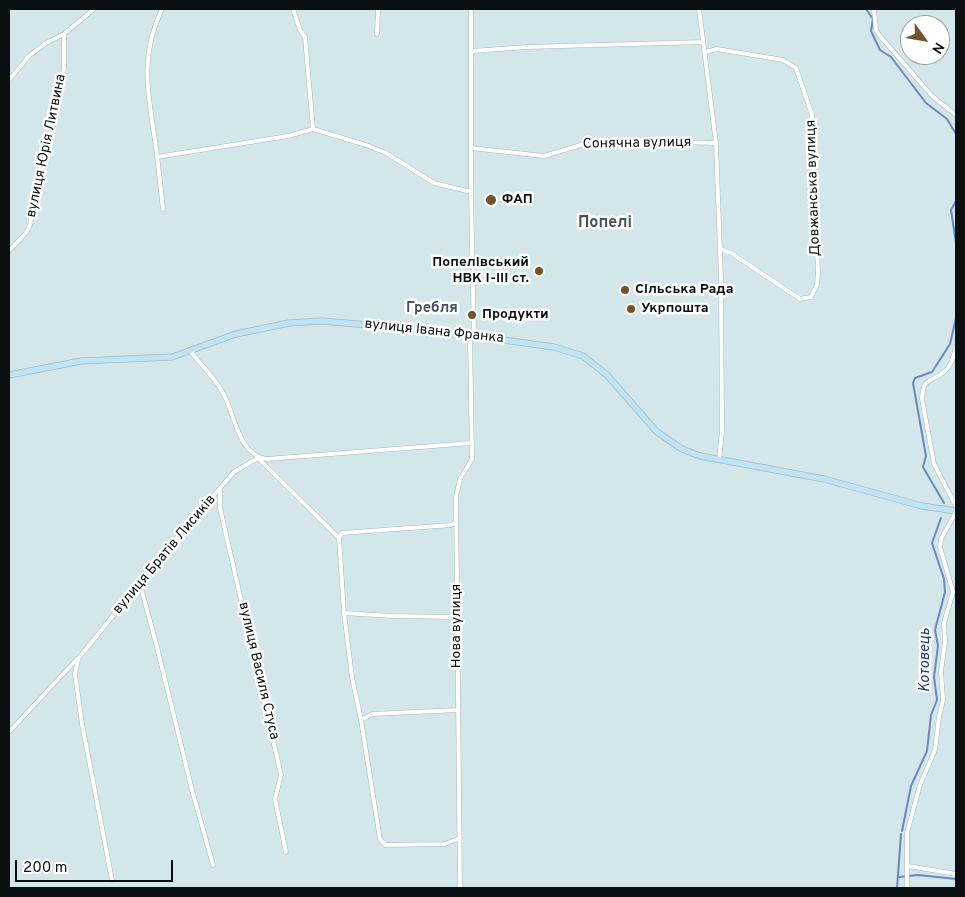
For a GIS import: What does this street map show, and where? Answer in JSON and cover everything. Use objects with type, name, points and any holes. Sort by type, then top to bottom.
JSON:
[{"type":"main road","name":"вулиця Івана Франка","points":[[9,375],[81,361],[158,358],[190,352],[236,334],[302,322],[357,324],[554,347],[582,356],[607,375],[646,421],[663,436],[687,451],[719,460],[824,478],[922,506],[956,512]]},
{"type":"street","points":[[9,79],[30,56],[46,43],[64,34],[94,9]]},
{"type":"street","points":[[162,9],[153,26],[147,52],[146,88],[163,209]]},
{"type":"street","points":[[293,9],[300,30],[305,37],[312,130]]},
{"type":"street","points":[[377,34],[378,9]]},
{"type":"street","points":[[471,9],[472,336]]},
{"type":"street","points":[[699,9],[716,143],[720,249],[722,431],[719,460]]},
{"type":"street","points":[[874,9],[876,30],[880,36],[932,96],[956,115]]},
{"type":"street","name":"вулиця Юрія Литвина","points":[[9,251],[26,233],[30,225],[64,69],[64,34]]},
{"type":"street","points":[[472,51],[527,47],[703,42]]},
{"type":"street","name":"Довжанська вулиця","points":[[705,52],[717,50],[783,60],[796,68],[812,115],[818,273],[815,292],[811,297],[800,299],[731,253],[720,249]]},
{"type":"street","points":[[157,157],[288,136],[312,130],[366,145],[386,153],[434,183],[471,192]]},
{"type":"street","name":"Сонячна вулиця","points":[[471,148],[544,156],[584,144],[633,141],[716,143]]},
{"type":"street","name":"Нова вулиця","points":[[460,888],[456,522],[457,488],[472,458],[472,336]]},
{"type":"street","points":[[956,346],[951,363],[946,370],[928,380],[922,399],[934,464],[956,506]]},
{"type":"street","points":[[190,352],[224,396],[244,441],[258,458],[338,538],[344,613],[352,677],[362,720],[380,839],[385,844],[445,844],[460,838]]},
{"type":"street","points":[[258,458],[267,459],[471,443]]},
{"type":"street","name":"вулиця Братів Лисиків","points":[[9,732],[78,659],[168,548],[220,491],[234,472],[258,458]]},
{"type":"street","name":"вулиця Василя Стуса","points":[[220,491],[220,508],[281,775],[275,799],[286,852]]},
{"type":"street","points":[[907,888],[907,833],[920,785],[935,750],[938,723],[944,700],[941,671],[945,642],[944,623],[953,592],[940,547],[941,539],[956,512]]},
{"type":"street","points":[[334,533],[451,525],[456,522]]},
{"type":"street","points":[[338,538],[342,532]]},
{"type":"street","points":[[140,584],[213,865]]},
{"type":"street","points":[[344,613],[457,617]]},
{"type":"street","points":[[78,659],[75,674],[78,699],[112,880]]},
{"type":"street","points":[[362,720],[372,714],[458,710]]},
{"type":"street","points":[[908,869],[956,874]]},
{"type":"waterway","name":"Котовець","points":[[866,9],[873,19],[871,31],[880,50],[891,57],[926,103],[947,119],[956,134]]},
{"type":"waterway","name":"Котовець","points":[[956,201],[951,210],[956,243]]},
{"type":"waterway","name":"Котовець","points":[[944,503],[923,467],[926,456],[913,383],[915,378],[932,372],[950,344],[956,318]]},
{"type":"waterway","name":"Котовець","points":[[902,831],[911,786],[927,751],[931,715],[937,700],[934,677],[938,646],[935,630],[945,592],[944,579],[932,543],[941,518]]},
{"type":"waterway","name":"Котовець","points":[[897,888],[901,834]]},
{"type":"waterway","points":[[899,877],[918,875],[956,879]]},
{"type":"place","name":"ФАП","points":[[491,200]]},
{"type":"place","name":"Попелівський НВК І-ІІІ ст.","points":[[539,271]]},
{"type":"place","name":"Сільська Рада","points":[[625,290]]},
{"type":"place","name":"Укрпошта","points":[[631,309]]},
{"type":"place","name":"Продукти","points":[[472,315]]},
{"type":"district","name":"Попелі","points":[[605,224]]},
{"type":"district","name":"Гребля","points":[[432,309]]}]
